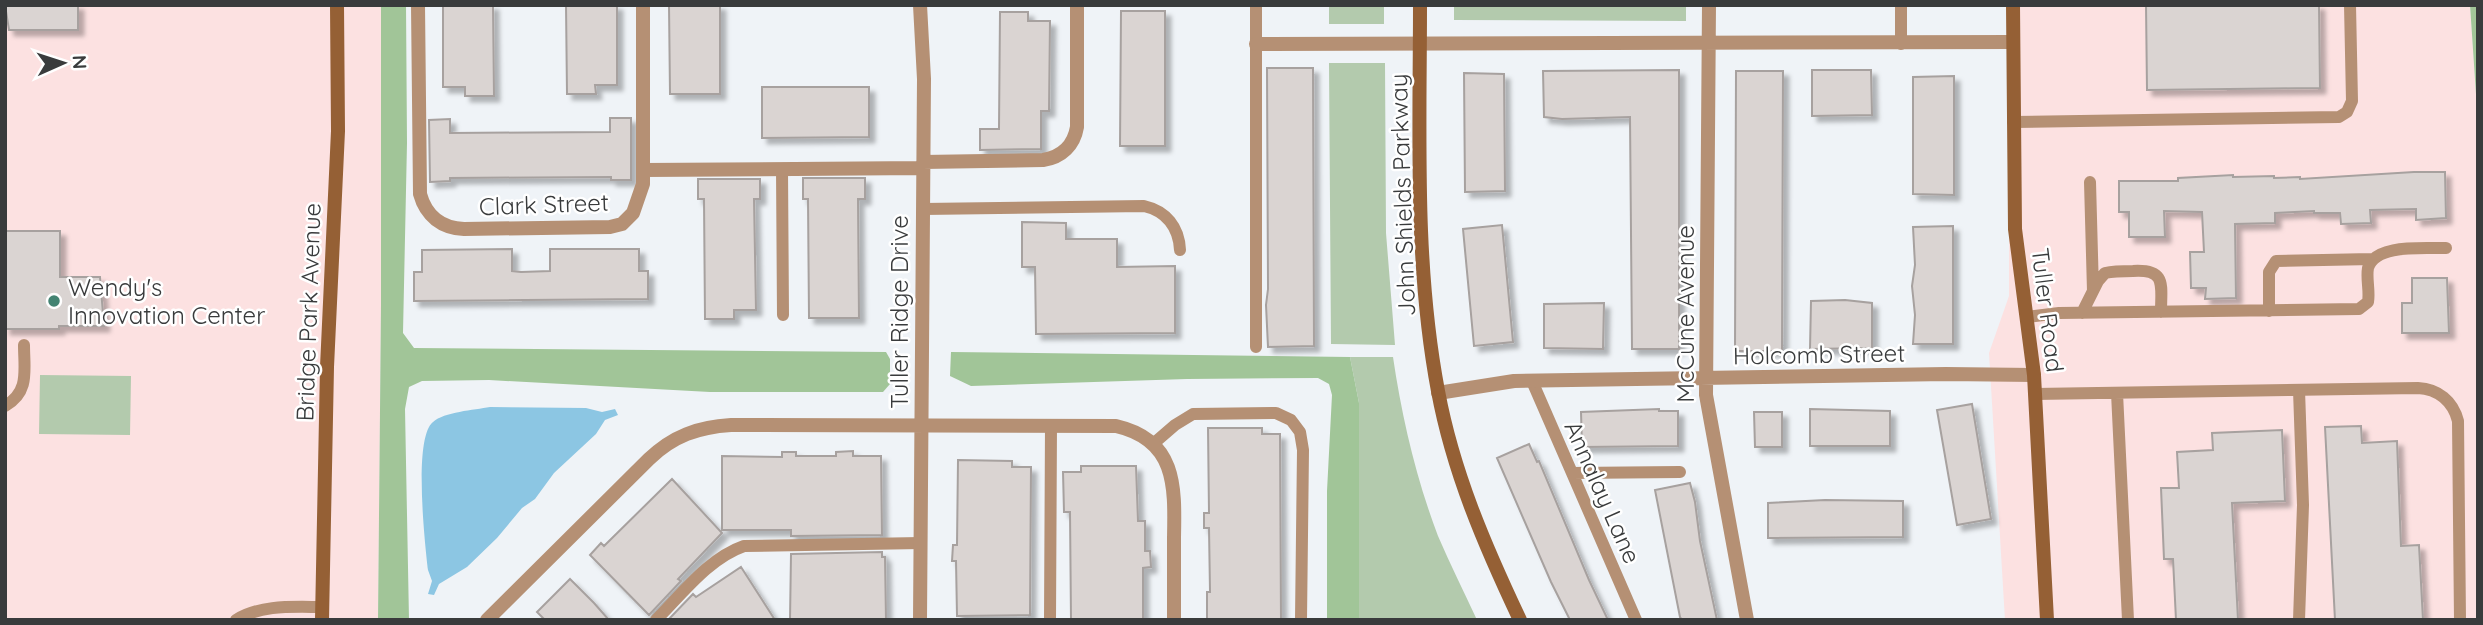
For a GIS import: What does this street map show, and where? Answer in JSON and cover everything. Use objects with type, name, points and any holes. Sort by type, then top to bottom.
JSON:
[{"type":"street","name":"Bridge Park Avenue","points":[[323,613],[327,367],[338,131],[337,5]]},
{"type":"street","name":"Clark Street","points":[[418,5],[419,187],[421,200],[428,212],[450,227],[610,227],[622,224],[633,213],[641,192],[644,170],[643,5]]},
{"type":"street","name":"Tuller Ridge Drive","points":[[920,5],[923,49],[920,620]]},
{"type":"street","points":[[644,170],[923,165],[1043,160],[1060,155],[1068,148],[1077,127],[1077,5]]},
{"type":"street","name":"John Shields Parkway","points":[[1420,5],[1423,263],[1438,393],[1466,497],[1520,620]]},
{"type":"street","name":"McCune Avenue","points":[[1709,5],[1705,379],[1708,417],[1747,620]]},
{"type":"street","name":"Tuller Road","points":[[2013,5],[2015,229],[2034,375],[2047,620]]},
{"type":"street","points":[[1256,44],[2013,42]]},
{"type":"street","name":"Holcomb Street","points":[[1438,393],[1502,382],[1532,381],[1905,374],[2034,375]]},
{"type":"street","points":[[487,620],[657,452],[681,436],[710,427],[731,425],[1116,426],[1138,433],[1153,444],[1169,468],[1175,491],[1174,620]]},
{"type":"lane","points":[[1256,5],[1256,347]]},
{"type":"lane","points":[[1901,5],[1901,44]]},
{"type":"lane","points":[[2013,122],[2339,117],[2347,112],[2352,101],[2350,5]]},
{"type":"lane","points":[[782,169],[783,315]]},
{"type":"lane","points":[[2090,183],[2093,291]]},
{"type":"lane","points":[[923,209],[1144,206],[1157,210],[1168,219],[1176,230],[1181,250]]},
{"type":"lane","points":[[2269,311],[2269,272],[2276,261],[2372,259],[2389,250],[2446,248]]},
{"type":"lane","points":[[2026,317],[2082,313],[2362,308],[2369,298],[2368,270],[2372,259]]},
{"type":"lane","points":[[2082,313],[2099,278],[2105,273],[2151,271],[2158,276],[2161,283],[2161,312]]},
{"type":"lane","points":[[5,405],[22,390],[24,345]]},
{"type":"lane","name":"Annalay Lane","points":[[1532,381],[1636,620]]},
{"type":"lane","points":[[2035,394],[2424,388],[2436,392],[2450,404],[2459,427],[2460,620]]},
{"type":"lane","points":[[2299,390],[2303,505],[2300,620]]},
{"type":"lane","points":[[2117,393],[2128,620]]},
{"type":"lane","points":[[1153,444],[1193,414],[1276,413],[1291,420],[1300,432],[1303,450],[1301,620]]},
{"type":"lane","points":[[1050,620],[1051,425]]},
{"type":"lane","points":[[1572,473],[1680,472]]},
{"type":"lane","points":[[656,620],[710,566],[744,547],[920,543]]},
{"type":"lane","points":[[236,620],[246,613],[262,610],[323,613]]},
{"type":"shaded area","points":[[5,5],[381,5],[378,620],[5,620]]},
{"type":"shaded area","points":[[2009,5],[2470,5],[2478,124],[2478,620],[2005,620],[1989,353],[2009,296]]},
{"type":"green space","points":[[381,5],[406,5],[407,143],[403,333],[414,348],[886,352],[890,359],[890,384],[883,392],[710,392],[489,380],[422,381],[409,387],[405,409],[409,620],[378,620]]},
{"type":"green space","points":[[1329,5],[1384,5],[1384,24],[1329,24]]},
{"type":"green space","points":[[1454,5],[1686,5],[1686,21],[1454,20]]},
{"type":"green space","points":[[2470,5],[2478,5],[2478,124]]},
{"type":"green space","points":[[1329,63],[1385,63],[1386,233],[1395,345],[1331,344]]},
{"type":"green space","points":[[951,352],[1350,357],[1359,403],[1359,620],[1327,620],[1327,491],[1332,395],[1329,384],[1318,378],[971,386],[950,376]]},
{"type":"green space","points":[[1350,357],[1393,357],[1405,425],[1423,492],[1438,536],[1477,620],[1359,620],[1359,403]]},
{"type":"green space","points":[[40,375],[131,376],[130,435],[39,434]]},
{"type":"water","points":[[490,407],[586,408],[602,412],[615,409],[618,415],[605,420],[596,434],[554,473],[535,499],[522,508],[497,538],[467,567],[439,584],[434,595],[428,594],[432,581],[428,570],[422,492],[423,448],[427,432],[433,422],[444,416]]},
{"type":"building","points":[[5,5],[78,5],[78,30],[9,30]]},
{"type":"building","points":[[443,5],[493,5],[494,96],[465,96],[465,87],[443,87]]},
{"type":"building","points":[[566,5],[617,5],[617,85],[595,85],[596,94],[567,94]]},
{"type":"building","points":[[669,5],[720,5],[720,94],[670,94]]},
{"type":"building","points":[[2146,5],[2319,5],[2320,88],[2147,90]]},
{"type":"building","points":[[1121,11],[1165,11],[1165,146],[1120,146]]},
{"type":"building","points":[[1000,12],[1028,12],[1028,21],[1050,21],[1049,111],[1041,111],[1041,149],[980,150],[980,129],[999,129]]},
{"type":"building","points":[[1267,68],[1313,68],[1314,346],[1268,347]]},
{"type":"building","points":[[1679,70],[1679,349],[1632,349],[1630,117],[1544,117],[1543,71]]},
{"type":"building","points":[[1812,70],[1871,70],[1872,115],[1812,116]]},
{"type":"building","points":[[1736,71],[1783,71],[1782,351],[1735,351]]},
{"type":"building","points":[[1464,73],[1504,74],[1505,191],[1465,192]]},
{"type":"building","points":[[1954,76],[1954,195],[1913,194],[1913,77]]},
{"type":"building","points":[[762,87],[869,87],[869,137],[762,138]]},
{"type":"building","points":[[610,118],[631,118],[631,180],[611,180],[611,177],[450,178],[450,181],[430,182],[429,120],[450,119],[450,133],[610,132]]},
{"type":"building","points":[[2445,172],[2446,218],[2416,220],[2416,209],[2370,210],[2371,223],[2341,224],[2340,213],[2314,211],[2275,213],[2275,223],[2235,224],[2236,298],[2205,299],[2206,288],[2191,288],[2190,252],[2204,252],[2202,212],[2164,211],[2165,237],[2129,237],[2129,212],[2119,212],[2119,181],[2178,181],[2178,178],[2233,175],[2300,179]]},
{"type":"building","points":[[803,178],[865,178],[865,199],[858,199],[859,318],[809,318],[808,199],[803,199]]},
{"type":"building","points":[[698,179],[760,179],[760,199],[754,199],[756,310],[734,310],[734,319],[705,319],[704,199],[698,199]]},
{"type":"building","points":[[1022,222],[1066,223],[1066,239],[1117,239],[1117,267],[1175,266],[1175,333],[1036,334],[1035,267],[1022,267]]},
{"type":"building","points":[[1502,225],[1513,342],[1474,346],[1463,229]]},
{"type":"building","points":[[1953,226],[1953,344],[1913,344],[1913,227]]},
{"type":"building","name":"Wendy's Innovation Center","points":[[5,231],[60,231],[60,277],[100,277],[104,326],[5,329]]},
{"type":"building","points":[[512,249],[512,271],[521,272],[550,271],[550,249],[639,249],[639,271],[648,271],[648,299],[414,301],[414,272],[422,272],[422,250]]},
{"type":"building","points":[[2412,278],[2447,278],[2449,333],[2402,333],[2402,303],[2412,303]]},
{"type":"building","points":[[1845,300],[1872,303],[1872,348],[1810,349],[1811,301]]},
{"type":"building","points":[[1604,303],[1603,349],[1544,348],[1544,304]]},
{"type":"building","points":[[1972,404],[1991,519],[1957,525],[1937,410]]},
{"type":"building","points":[[1659,409],[1678,411],[1678,446],[1582,447],[1581,412]]},
{"type":"building","points":[[1810,409],[1890,411],[1890,446],[1810,446]]},
{"type":"building","points":[[1754,412],[1782,412],[1782,447],[1755,447]]},
{"type":"building","points":[[2361,426],[2362,443],[2397,441],[2401,546],[2419,545],[2423,620],[2335,620],[2325,427]]},
{"type":"building","points":[[1208,428],[1262,428],[1262,434],[1280,434],[1281,620],[1207,620],[1207,592],[1210,592],[1209,528],[1204,528],[1204,513],[1209,513]]},
{"type":"building","points":[[2282,430],[2285,501],[2232,503],[2238,620],[2176,620],[2173,559],[2164,559],[2161,488],[2179,488],[2177,452],[2213,450],[2212,433]]},
{"type":"building","points":[[1529,444],[1537,462],[1539,461],[1608,620],[1570,620],[1551,582],[1497,458]]},
{"type":"building","points":[[853,451],[853,456],[881,456],[882,535],[791,536],[791,530],[722,530],[722,456],[782,457],[782,452],[796,452],[796,456],[836,456],[836,452]]},
{"type":"building","points":[[958,460],[1012,461],[1012,467],[1031,467],[1030,615],[957,616],[956,561],[952,561],[953,545],[957,545]]},
{"type":"building","points":[[1081,466],[1136,466],[1138,521],[1145,521],[1145,551],[1150,551],[1151,567],[1143,568],[1143,620],[1071,620],[1070,512],[1064,512],[1063,472],[1081,472]]},
{"type":"building","points":[[672,479],[722,533],[678,579],[681,581],[649,615],[590,555],[601,543],[604,546]]},
{"type":"building","points":[[1690,483],[1717,620],[1682,620],[1680,617],[1655,490]]},
{"type":"building","points":[[1825,500],[1903,501],[1903,537],[1768,538],[1768,503]]},
{"type":"building","points":[[882,552],[882,557],[885,557],[886,620],[790,620],[791,554]]},
{"type":"building","points":[[741,567],[775,620],[668,620],[693,594],[696,597]]},
{"type":"building","points":[[570,579],[609,620],[545,620],[537,612]]},
{"type":"place","name":"Wendy's Innovation Center","points":[[54,301]]}]
